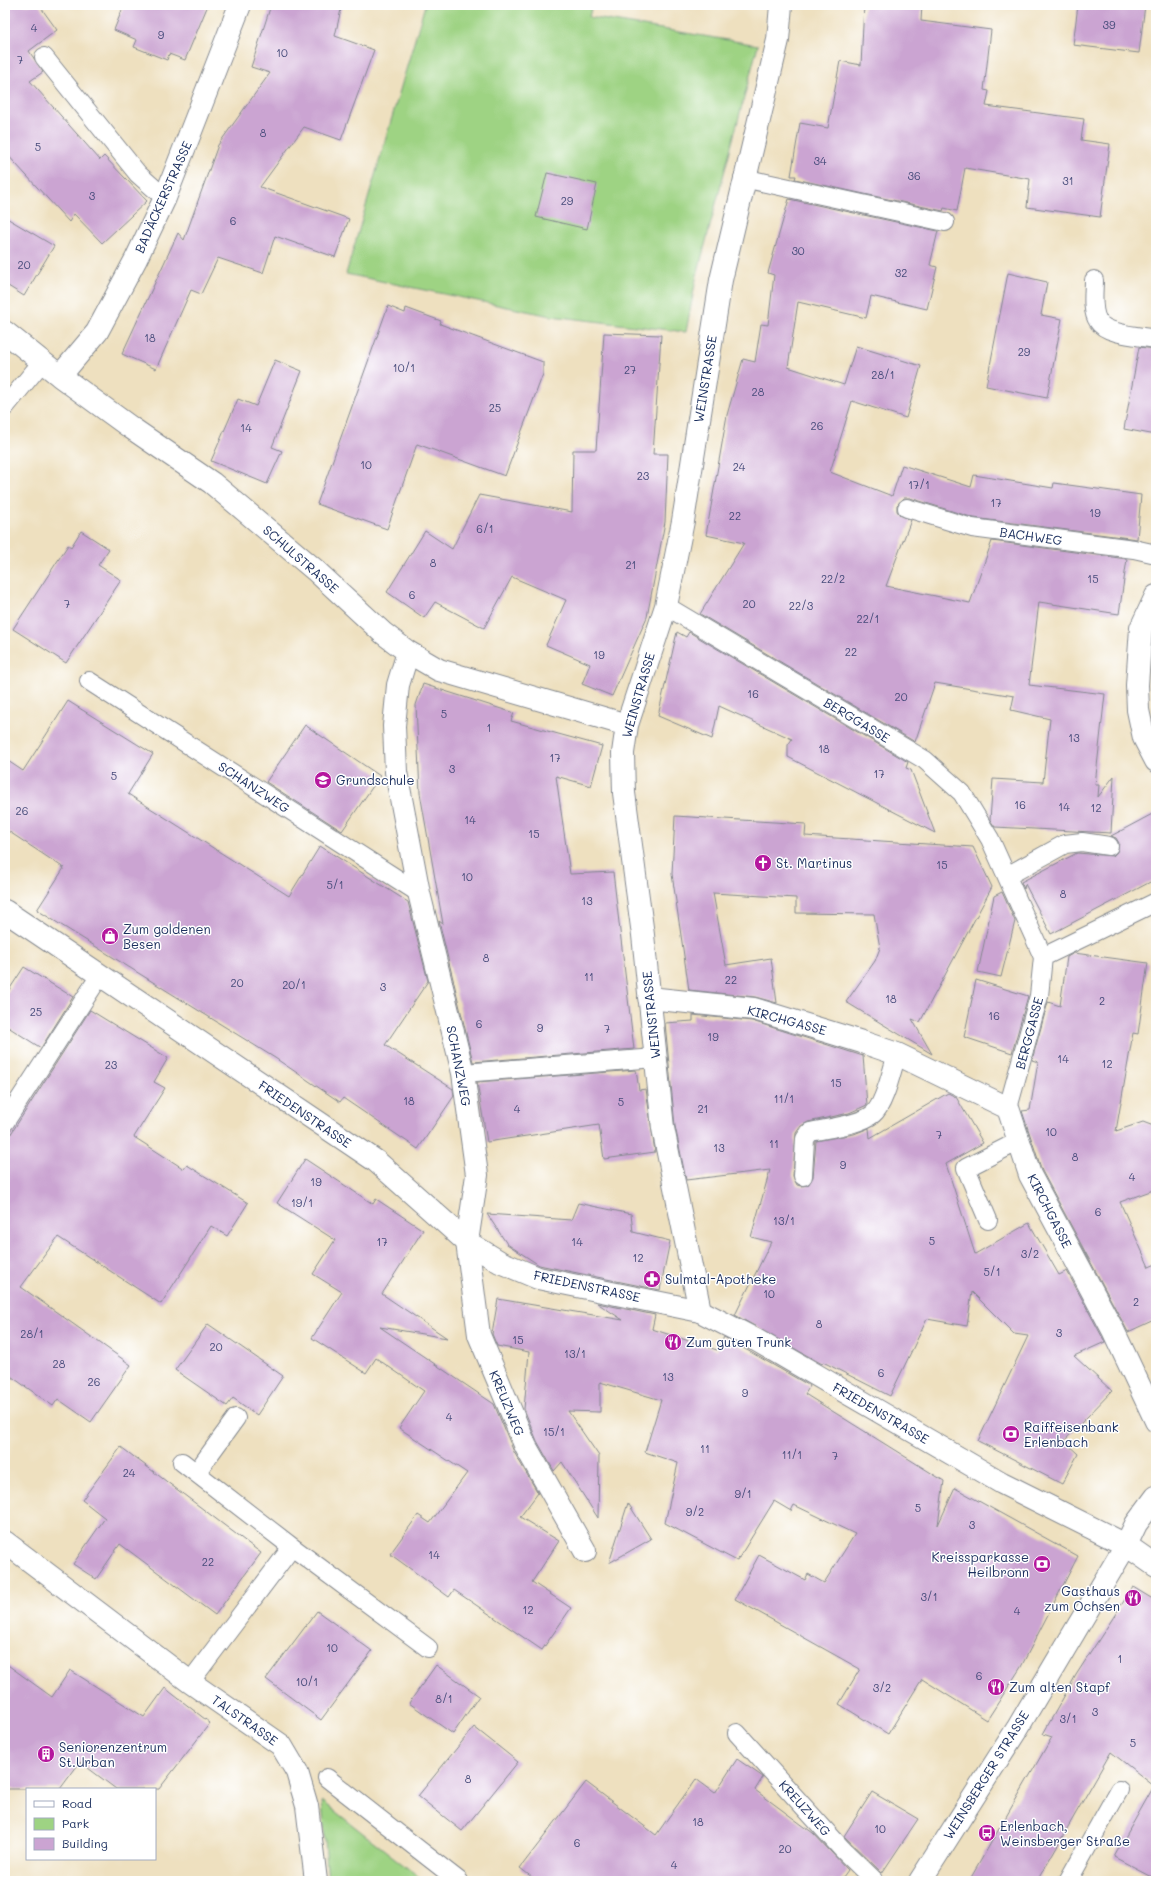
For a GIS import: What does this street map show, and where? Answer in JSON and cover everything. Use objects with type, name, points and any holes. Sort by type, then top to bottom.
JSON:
[{"type":"street","name":"BADÄCKERSTRASSE","points":[[60,376],[97,332],[136,259],[165,198],[240,5]]},
{"type":"street","name":"WEINSTRASSE","points":[[700,1310],[663,1128],[643,935],[624,792],[623,753],[627,725],[666,606],[683,521],[721,280],[743,178],[778,40],[781,5]]},
{"type":"street","name":"SCHULSTRASSE","points":[[5,332],[60,376],[130,428],[212,483],[315,570],[383,633],[408,652],[439,670],[627,725]]},
{"type":"street","points":[[1156,596],[1141,628],[1137,685],[1138,710],[1144,738],[1156,761]]},
{"type":"street","name":"SCHANZWEG","points":[[408,652],[398,685],[394,726],[396,772],[420,893],[463,1073],[477,1175],[467,1242]]},
{"type":"street","name":"FRIEDENSTRASSE","points":[[5,911],[99,976],[376,1161],[467,1242],[500,1262],[538,1278],[700,1310],[756,1340],[1002,1483],[1126,1545],[1156,1566]]},
{"type":"street","name":"KIRCHGASSE","points":[[649,998],[754,1009],[897,1054],[1008,1108],[1030,1175],[1113,1330],[1156,1421]]},
{"type":"street","name":"KREUZWEG","points":[[467,1242],[479,1335],[526,1447],[585,1551]]},
{"type":"street","name":"WEINSBERGER STRASSE","points":[[920,1881],[1016,1729],[1126,1545],[1136,1524],[1156,1497]]},
{"type":"street","name":"TALSTRASSE","points":[[5,1542],[190,1682],[281,1745],[297,1772],[306,1806],[316,1881]]},
{"type":"lane","points":[[44,57],[138,174],[165,198]]},
{"type":"lane","points":[[743,178],[946,222]]},
{"type":"lane","points":[[1094,280],[1094,304],[1097,320],[1107,330],[1156,339]]},
{"type":"lane","points":[[5,407],[42,362]]},
{"type":"lane","name":"BACHWEG","points":[[907,508],[972,528],[1134,549],[1156,554]]},
{"type":"lane","name":"BERGGASSE","points":[[666,606],[925,760],[962,793],[990,839],[1043,957],[1039,996],[1008,1108]]},
{"type":"lane","name":"SCHANZWEG","points":[[89,681],[420,893]]},
{"type":"lane","points":[[1007,876],[1065,844],[1082,842],[1109,846]]},
{"type":"lane","points":[[1043,957],[1156,902]]},
{"type":"lane","points":[[5,1122],[99,976]]},
{"type":"lane","points":[[803,1176],[805,1139],[810,1132],[861,1120],[873,1114],[880,1105],[897,1054]]},
{"type":"lane","points":[[463,1073],[656,1058]]},
{"type":"lane","points":[[988,1220],[966,1168],[1019,1141]]},
{"type":"lane","points":[[196,1473],[236,1418]]},
{"type":"lane","points":[[182,1462],[292,1547],[428,1648]]},
{"type":"lane","points":[[190,1682],[292,1547]]},
{"type":"lane","name":"KREUZWEG","points":[[737,1733],[842,1849],[875,1881]]},
{"type":"lane","points":[[327,1778],[459,1881]]},
{"type":"lane","points":[[1068,1881],[1119,1790]]},
{"type":"green space","points":[[425,5],[592,5],[589,17],[758,45],[696,279],[686,332],[551,316],[346,274]]},
{"type":"green space","points":[[322,1801],[424,1881],[328,1881]]},
{"type":"building","points":[[5,5],[39,5],[57,30],[29,51],[43,72],[30,81],[100,160],[104,156],[147,201],[102,243],[74,214],[69,222],[5,152]]},
{"type":"building","points":[[124,5],[208,5],[185,60],[169,54],[167,60],[134,47],[137,40],[114,30]]},
{"type":"building","points":[[271,5],[342,5],[335,36],[374,50],[341,140],[304,127],[260,187],[349,219],[335,257],[275,236],[263,273],[218,258],[201,294],[191,290],[156,369],[122,354],[178,233],[184,240],[218,145],[270,73],[251,67]]},
{"type":"building","points":[[864,5],[922,5],[921,21],[991,30],[984,90],[989,91],[986,106],[1084,119],[1081,140],[1110,144],[1100,217],[1027,207],[1030,179],[965,168],[957,211],[944,208],[943,211],[795,179],[796,176],[791,176],[800,123],[828,128],[840,61],[861,65]]},
{"type":"building","points":[[1078,5],[1145,5],[1139,53],[1073,45]]},
{"type":"building","points":[[547,173],[597,184],[587,229],[536,217]]},
{"type":"building","points":[[789,199],[938,231],[930,265],[937,267],[927,309],[871,296],[866,318],[798,302],[788,367],[844,385],[856,346],[921,366],[906,418],[852,401],[830,472],[892,496],[902,465],[971,487],[974,475],[1053,488],[1054,483],[1141,495],[1137,539],[974,518],[910,498],[904,498],[897,505],[897,511],[900,515],[911,520],[886,586],[970,603],[992,541],[1127,559],[1119,614],[1039,602],[1029,685],[1105,694],[1095,785],[1099,785],[1098,797],[1114,776],[1111,833],[995,827],[990,820],[993,779],[1043,782],[1050,719],[1011,710],[1014,696],[935,683],[915,742],[700,614],[744,543],[706,535],[727,415],[743,359],[755,362],[761,324],[768,325],[774,275],[768,273]]},
{"type":"building","points":[[5,217],[54,246],[24,296],[5,284]]},
{"type":"building","points":[[1008,273],[1047,282],[1041,315],[1062,319],[1047,398],[986,386]]},
{"type":"building","points":[[388,306],[405,313],[406,308],[441,321],[440,324],[543,362],[543,374],[505,476],[417,444],[387,529],[317,504]]},
{"type":"building","points":[[604,333],[661,335],[653,454],[668,454],[665,522],[647,617],[612,696],[582,684],[590,664],[546,645],[566,600],[512,577],[484,628],[435,602],[424,618],[387,592],[425,531],[452,549],[479,495],[572,512],[573,450],[596,450]]},
{"type":"building","points":[[1139,347],[1156,349],[1156,435],[1124,429]]},
{"type":"building","points":[[275,360],[302,371],[272,447],[282,451],[267,484],[211,461],[238,399],[256,406]]},
{"type":"building","points":[[81,531],[109,549],[98,565],[121,580],[66,663],[13,629],[68,545],[71,547]]},
{"type":"building","points":[[677,632],[686,637],[689,632],[908,762],[906,768],[911,770],[935,833],[788,757],[788,745],[792,739],[719,706],[712,739],[658,716]]},
{"type":"building","points":[[423,684],[514,713],[511,721],[602,746],[591,786],[556,776],[570,874],[613,872],[634,1049],[473,1062],[439,921],[443,924],[420,793],[416,705]]},
{"type":"building","points":[[68,701],[153,754],[128,794],[289,896],[320,846],[408,902],[428,981],[385,1045],[453,1089],[454,1096],[418,1149],[343,1098],[340,1102],[275,1058],[37,910],[64,868],[5,829],[5,759],[23,771]]},
{"type":"building","name":"Grundschule","points":[[305,725],[380,776],[342,831],[266,782]]},
{"type":"building","points":[[1156,812],[1156,879],[1051,934],[1025,884],[1024,889],[1021,882],[1077,853],[1113,856],[1117,852],[1119,843],[1116,838],[1111,836]]},
{"type":"building","points":[[675,816],[806,824],[805,836],[973,847],[992,887],[920,1022],[912,1019],[932,1054],[846,1002],[875,961],[880,948],[874,914],[796,913],[796,898],[713,893],[726,965],[771,958],[777,1003],[755,997],[689,990],[672,874]]},
{"type":"building","points":[[1002,892],[1015,921],[1001,977],[978,972],[994,896]]},
{"type":"building","points":[[1074,953],[1148,963],[1138,1034],[1133,1033],[1116,1131],[1143,1122],[1156,1127],[1156,1189],[1120,1202],[1149,1267],[1156,1264],[1156,1319],[1128,1332],[1042,1171],[1022,1111],[1030,1110],[1038,1062],[1032,1060],[1048,1002],[1060,1006],[1067,957]]},
{"type":"building","points":[[24,967],[73,997],[41,1048],[5,1025],[5,996]]},
{"type":"building","points":[[976,980],[1028,996],[1012,1053],[964,1037]]},
{"type":"building","points":[[90,1010],[168,1058],[154,1082],[165,1088],[134,1137],[184,1169],[187,1165],[248,1203],[227,1236],[211,1226],[161,1304],[58,1237],[21,1287],[131,1365],[91,1422],[58,1399],[53,1406],[5,1372],[5,1143]]},
{"type":"building","points":[[693,1015],[752,1021],[863,1056],[867,1105],[849,1113],[808,1122],[801,1126],[796,1133],[793,1176],[797,1185],[808,1185],[813,1177],[816,1141],[854,1134],[869,1128],[870,1138],[948,1093],[956,1097],[983,1143],[946,1164],[975,1254],[1029,1223],[1059,1275],[1067,1271],[1105,1342],[1074,1356],[1112,1391],[1064,1441],[1078,1454],[1062,1484],[978,1441],[1028,1336],[1014,1334],[972,1292],[967,1326],[927,1319],[890,1396],[823,1362],[822,1364],[735,1315],[771,1242],[751,1237],[770,1170],[686,1180],[675,1126],[665,1023],[693,1021]]},
{"type":"building","points":[[636,1070],[639,1090],[646,1089],[655,1152],[604,1159],[599,1125],[487,1142],[477,1082]]},
{"type":"building","points":[[305,1159],[373,1204],[376,1199],[423,1230],[382,1294],[447,1338],[380,1327],[494,1404],[514,1452],[538,1493],[520,1517],[559,1541],[532,1582],[571,1608],[542,1650],[454,1590],[449,1597],[390,1554],[418,1515],[430,1523],[467,1473],[399,1428],[424,1391],[376,1358],[366,1373],[312,1338],[342,1292],[313,1274],[335,1240],[277,1203]]},
{"type":"building","points":[[578,1203],[631,1214],[633,1232],[670,1241],[660,1290],[539,1265],[507,1244],[487,1214],[571,1220]]},
{"type":"building","points":[[498,1299],[623,1320],[597,1303],[655,1315],[652,1329],[717,1350],[724,1337],[810,1386],[805,1394],[944,1481],[938,1525],[955,1488],[1078,1556],[1021,1667],[987,1720],[922,1679],[888,1734],[839,1704],[860,1669],[735,1599],[759,1555],[805,1580],[808,1574],[824,1583],[855,1534],[794,1505],[791,1511],[774,1501],[737,1561],[665,1523],[678,1463],[645,1452],[661,1400],[600,1382],[600,1412],[568,1411],[599,1456],[598,1518],[562,1462],[554,1471],[537,1441],[524,1409],[529,1352],[497,1346],[492,1334]]},
{"type":"building","points":[[208,1324],[283,1376],[257,1415],[233,1398],[227,1406],[175,1370]]},
{"type":"building","points":[[121,1447],[261,1553],[215,1615],[120,1544],[96,1579],[73,1564],[105,1518],[82,1500]]},
{"type":"building","points":[[628,1503],[651,1539],[609,1563]]},
{"type":"building","points":[[1133,1587],[1156,1601],[1156,1879],[1114,1857],[1154,1786],[1111,1752],[1037,1881],[969,1881],[1052,1737],[1043,1734],[1076,1675]]},
{"type":"building","points":[[317,1611],[372,1651],[321,1720],[266,1679]]},
{"type":"building","points":[[5,1663],[52,1697],[70,1670],[144,1717],[165,1688],[210,1723],[159,1789],[115,1788],[80,1762],[61,1788],[5,1789]]},
{"type":"building","points":[[436,1665],[479,1696],[453,1734],[409,1703]]},
{"type":"building","points":[[474,1727],[518,1762],[462,1831],[418,1796]]},
{"type":"building","points":[[737,1759],[763,1777],[755,1790],[813,1833],[848,1870],[840,1881],[537,1881],[520,1868],[586,1782],[656,1835],[696,1779],[715,1793]]},
{"type":"building","points":[[872,1792],[918,1819],[882,1873],[844,1836]]},
{"type":"place","name":"Grundschule","points":[[323,780]]},
{"type":"place","name":"St. Martinus","points":[[763,863]]},
{"type":"place","name":"Zum goldenen Besen","points":[[110,936]]},
{"type":"place","name":"Sulmtal-Apotheke","points":[[652,1279]]},
{"type":"place","name":"Zum guten Trunk","points":[[673,1342]]},
{"type":"place","name":"Raiffeisenbank Erlenbach","points":[[1011,1434]]},
{"type":"place","name":"Kreissparkasse Heilbronn","points":[[1042,1564]]},
{"type":"place","name":"Gasthaus zum Ochsen","points":[[1133,1598]]},
{"type":"place","name":"Zum alten Stapf","points":[[996,1687]]},
{"type":"place","name":"Seniorenzentrum St.Urban","points":[[46,1754]]},
{"type":"place","name":"Erlenbach, Weinsberger Straße","points":[[987,1833]]}]
